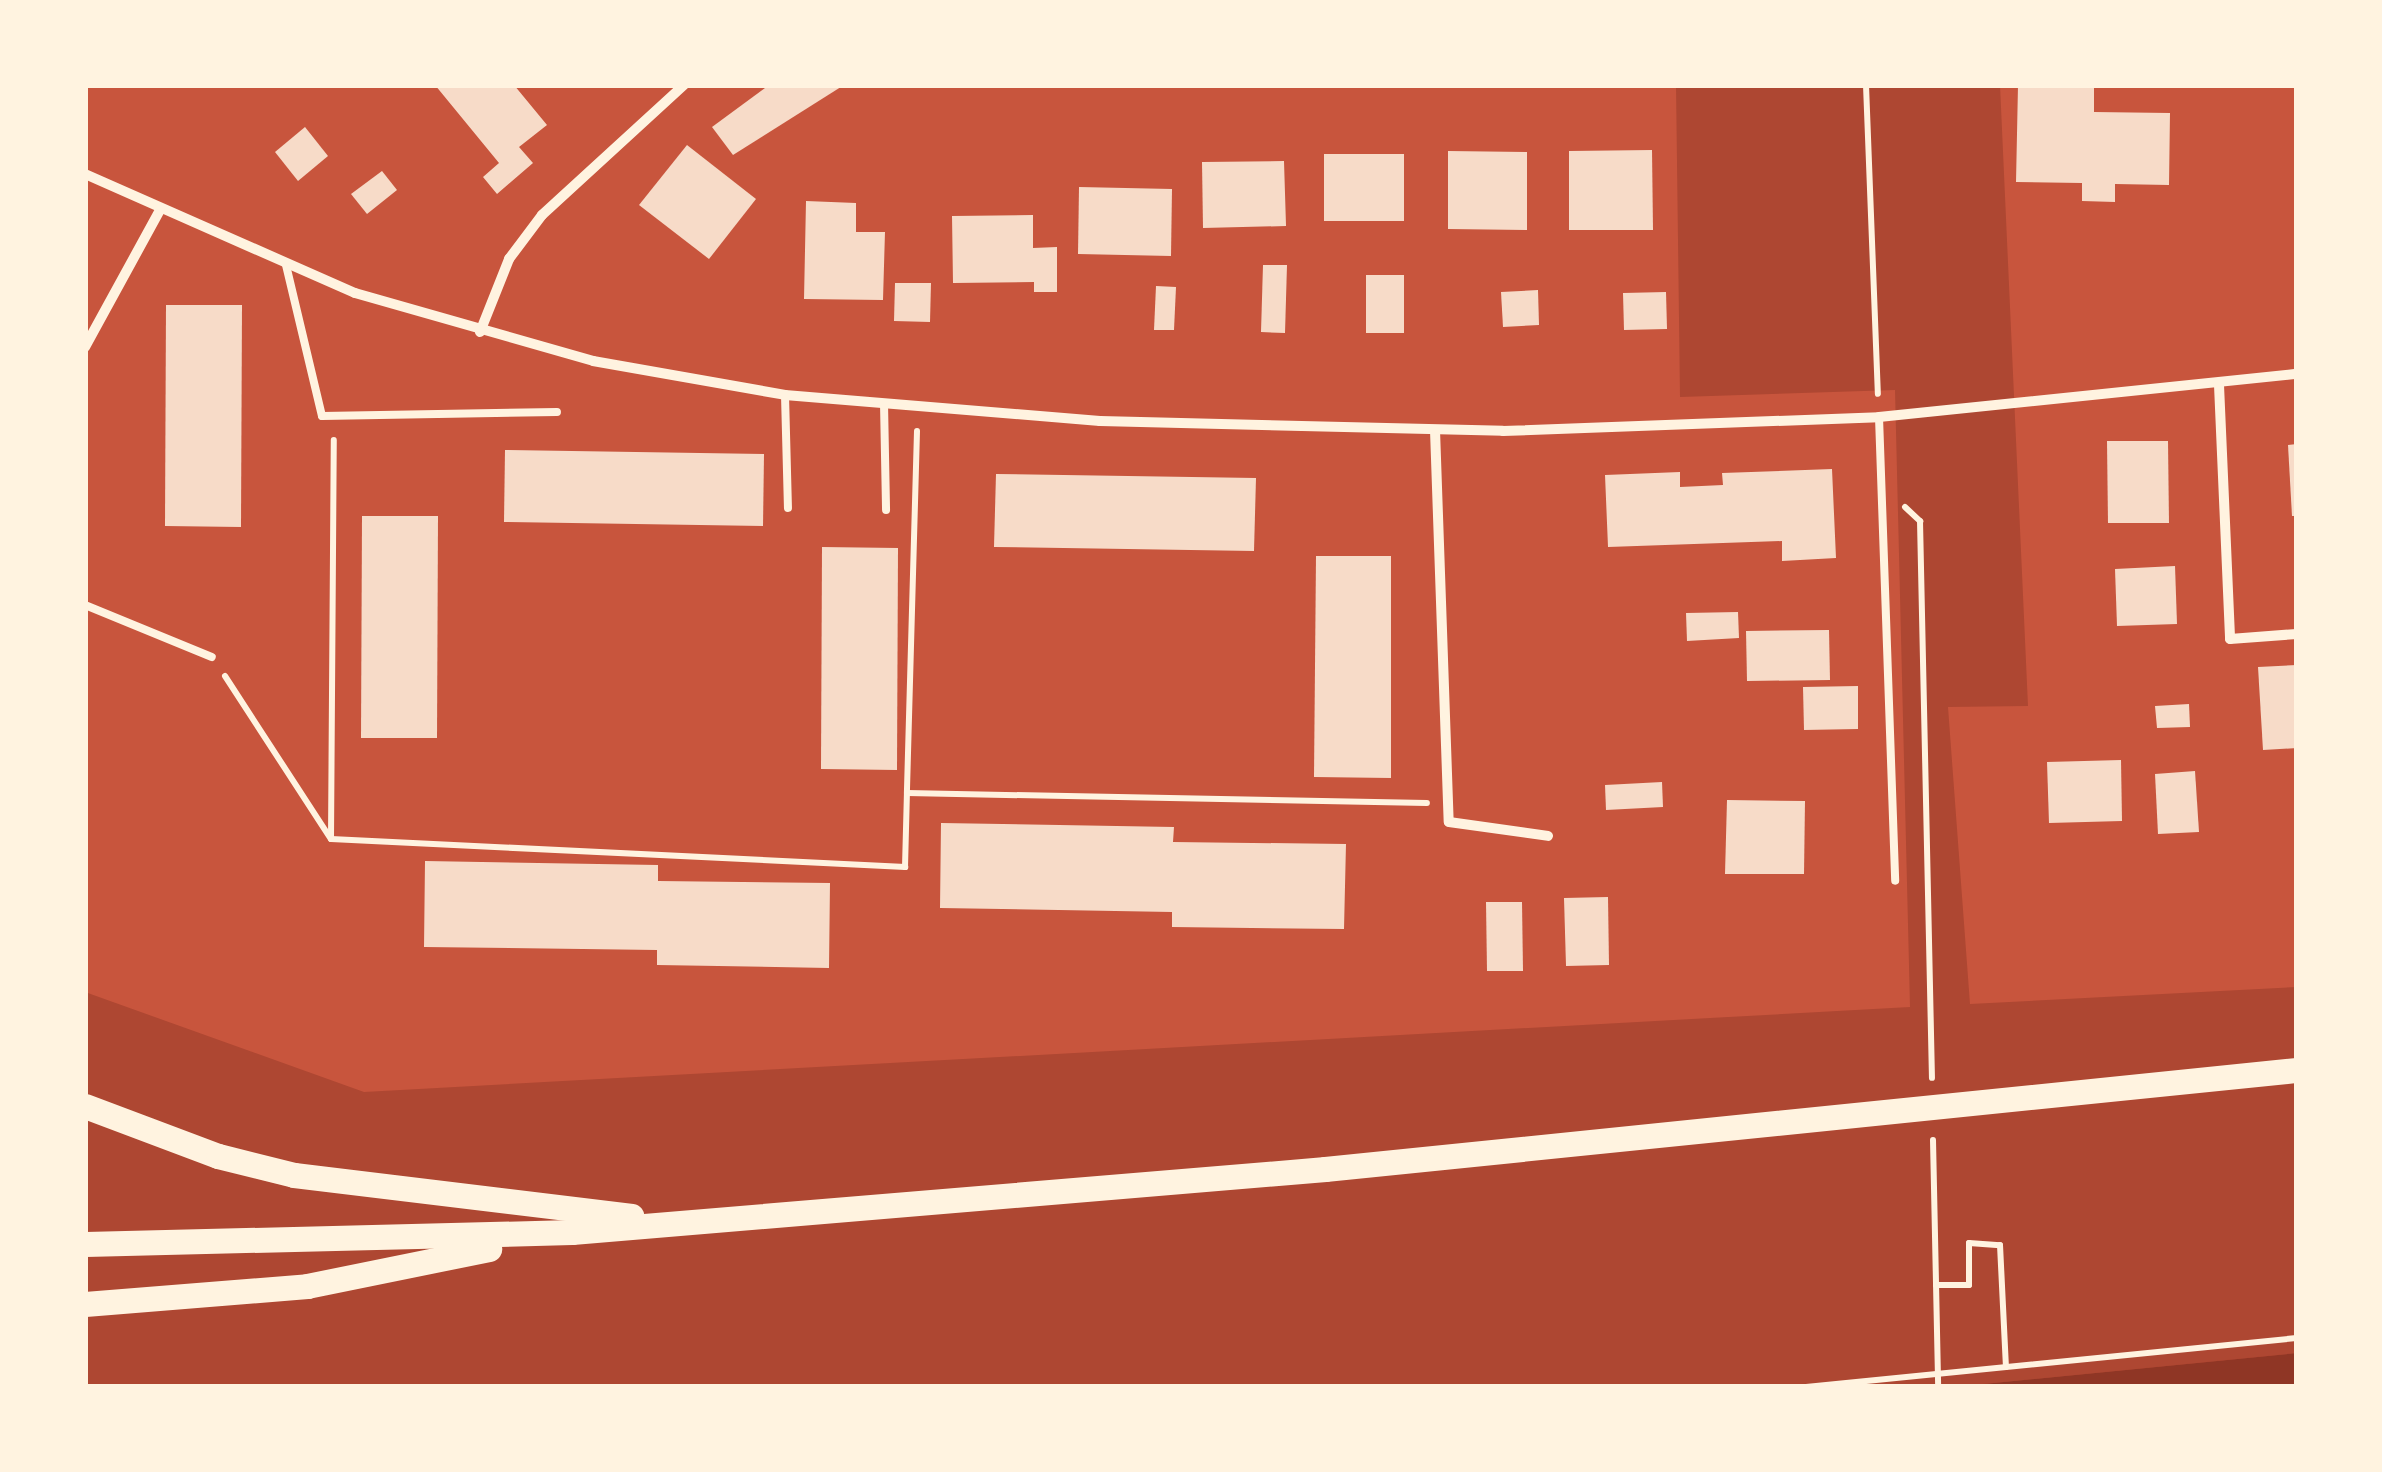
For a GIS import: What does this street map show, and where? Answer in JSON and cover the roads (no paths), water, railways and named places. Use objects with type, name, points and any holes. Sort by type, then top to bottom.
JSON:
[{"type":"main road","points":[[85,1244],[572,1232],[1324,1169],[2297,1070]]},
{"type":"main road","points":[[85,1106],[218,1156],[294,1175],[686,1222]]},
{"type":"main road","points":[[85,1304],[307,1286],[572,1232]]},
{"type":"street","points":[[480,332],[509,259],[542,215],[684,85]]},
{"type":"street","points":[[85,174],[286,265],[480,332],[593,361],[785,395],[1100,420],[1434,430],[1879,417],[2297,374]]},
{"type":"street","points":[[85,347],[160,210]]},
{"type":"street","points":[[2219,385],[2230,639],[2297,634]]},
{"type":"street","points":[[1434,430],[1449,822],[1548,836]]},
{"type":"lane","points":[[286,265],[322,416],[557,412]]},
{"type":"lane","points":[[785,395],[788,508]]},
{"type":"lane","points":[[884,403],[886,510]]},
{"type":"lane","points":[[1879,417],[1895,880]]},
{"type":"lane","points":[[85,606],[212,657]]}]
